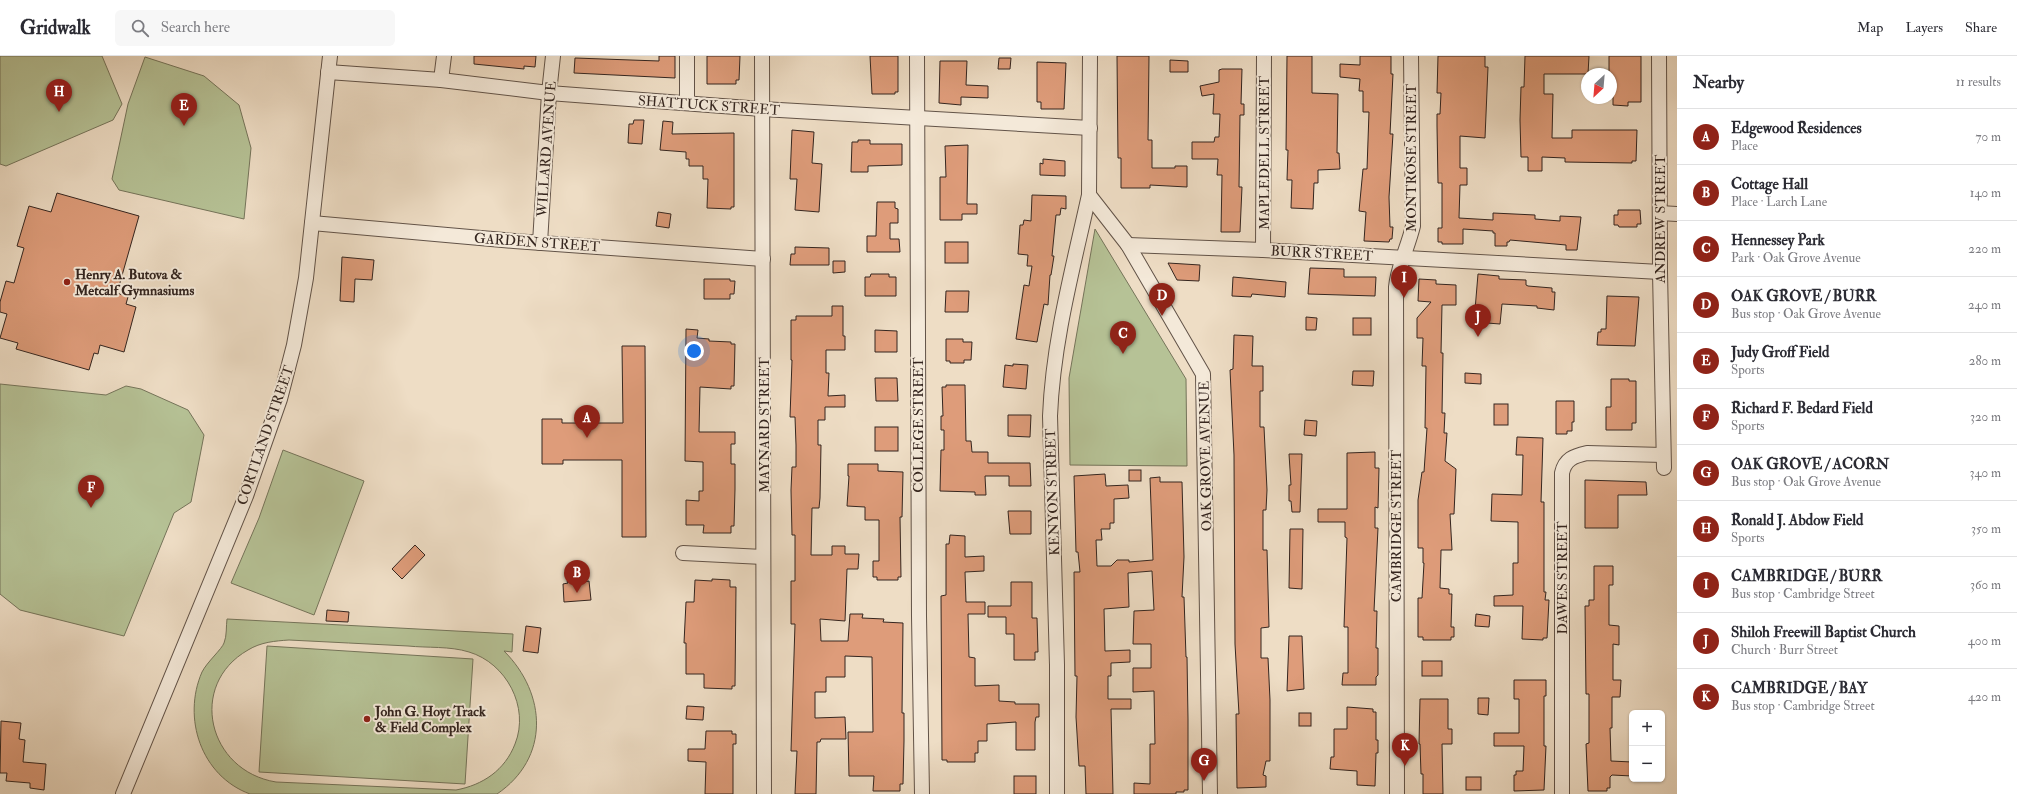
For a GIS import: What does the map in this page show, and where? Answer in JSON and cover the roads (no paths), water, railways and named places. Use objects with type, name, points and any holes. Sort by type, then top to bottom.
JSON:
[{"type":"street","name":"CORTLAND STREET","points":[[123,794],[246,496],[280,399],[296,338],[306,278],[330,56]]},
{"type":"street","points":[[441,80],[444,56]]},
{"type":"street","name":"WILLARD AVENUE","points":[[540,243],[549,93],[553,56]]},
{"type":"street","points":[[687,56],[687,102]]},
{"type":"street","name":"MAYNARD STREET","points":[[762,56],[764,315],[764,794]]},
{"type":"street","name":"COLLEGE STREET","points":[[917,56],[919,616],[922,794]]},
{"type":"street","points":[[1089,195],[1090,56]]},
{"type":"street","name":"MAPLEDELL STREET","points":[[1263,250],[1264,56]]},
{"type":"street","name":"MONTROSE STREET","points":[[1403,258],[1409,245],[1413,226],[1411,56]]},
{"type":"street","name":"ANDREW STREET","points":[[1659,56],[1663,461]]},
{"type":"street","name":"SHATTUCK STREET","points":[[328,72],[441,80],[549,93],[687,102],[762,109],[1090,128]]},
{"type":"street","name":"OAK GROVE AVENUE","points":[[1089,195],[1128,245],[1202,374],[1207,531],[1210,794]]},
{"type":"street","name":"KENYON STREET","points":[[1057,794],[1057,665],[1050,416],[1051,378],[1058,336],[1089,195]]},
{"type":"street","points":[[1660,213],[1677,214]]},
{"type":"street","name":"GARDEN STREET","points":[[312,223],[540,243],[763,259]]},
{"type":"street","name":"BURR STREET","points":[[1128,245],[1263,250],[1660,272]]},
{"type":"street","name":"CAMBRIDGE STREET","points":[[1397,794],[1396,288],[1397,271],[1403,258]]},
{"type":"street","name":"DAWES STREET","points":[[1562,794],[1562,473],[1564,465],[1575,456],[1587,453],[1663,461]]},
{"type":"street","points":[[683,553],[763,557]]},
{"type":"place","name":"Ronald J. Abdow Field","points":[[59,112]]},
{"type":"place","name":"Judy Groff Field","points":[[184,126]]},
{"type":"place","name":"Henry A. Butova & Metcalf Gymnasiums","points":[[67,282]]},
{"type":"place","name":"CAMBRIDGE / BURR","points":[[1404,298]]},
{"type":"place","name":"OAK GROVE / BURR","points":[[1162,316]]},
{"type":"place","name":"Shiloh Freewill Baptist Church","points":[[1478,337]]},
{"type":"place","name":"Hennessey Park","points":[[1123,354]]},
{"type":"place","name":"Edgewood Residences","points":[[587,438]]},
{"type":"place","name":"Richard F. Bedard Field","points":[[91,508]]},
{"type":"place","name":"Cottage Hall","points":[[577,593]]},
{"type":"place","name":"John G. Hoyt Track & Field Complex","points":[[367,719]]},
{"type":"place","name":"CAMBRIDGE / BAY","points":[[1405,766]]},
{"type":"place","name":"OAK GROVE / ACORN","points":[[1204,781]]}]
